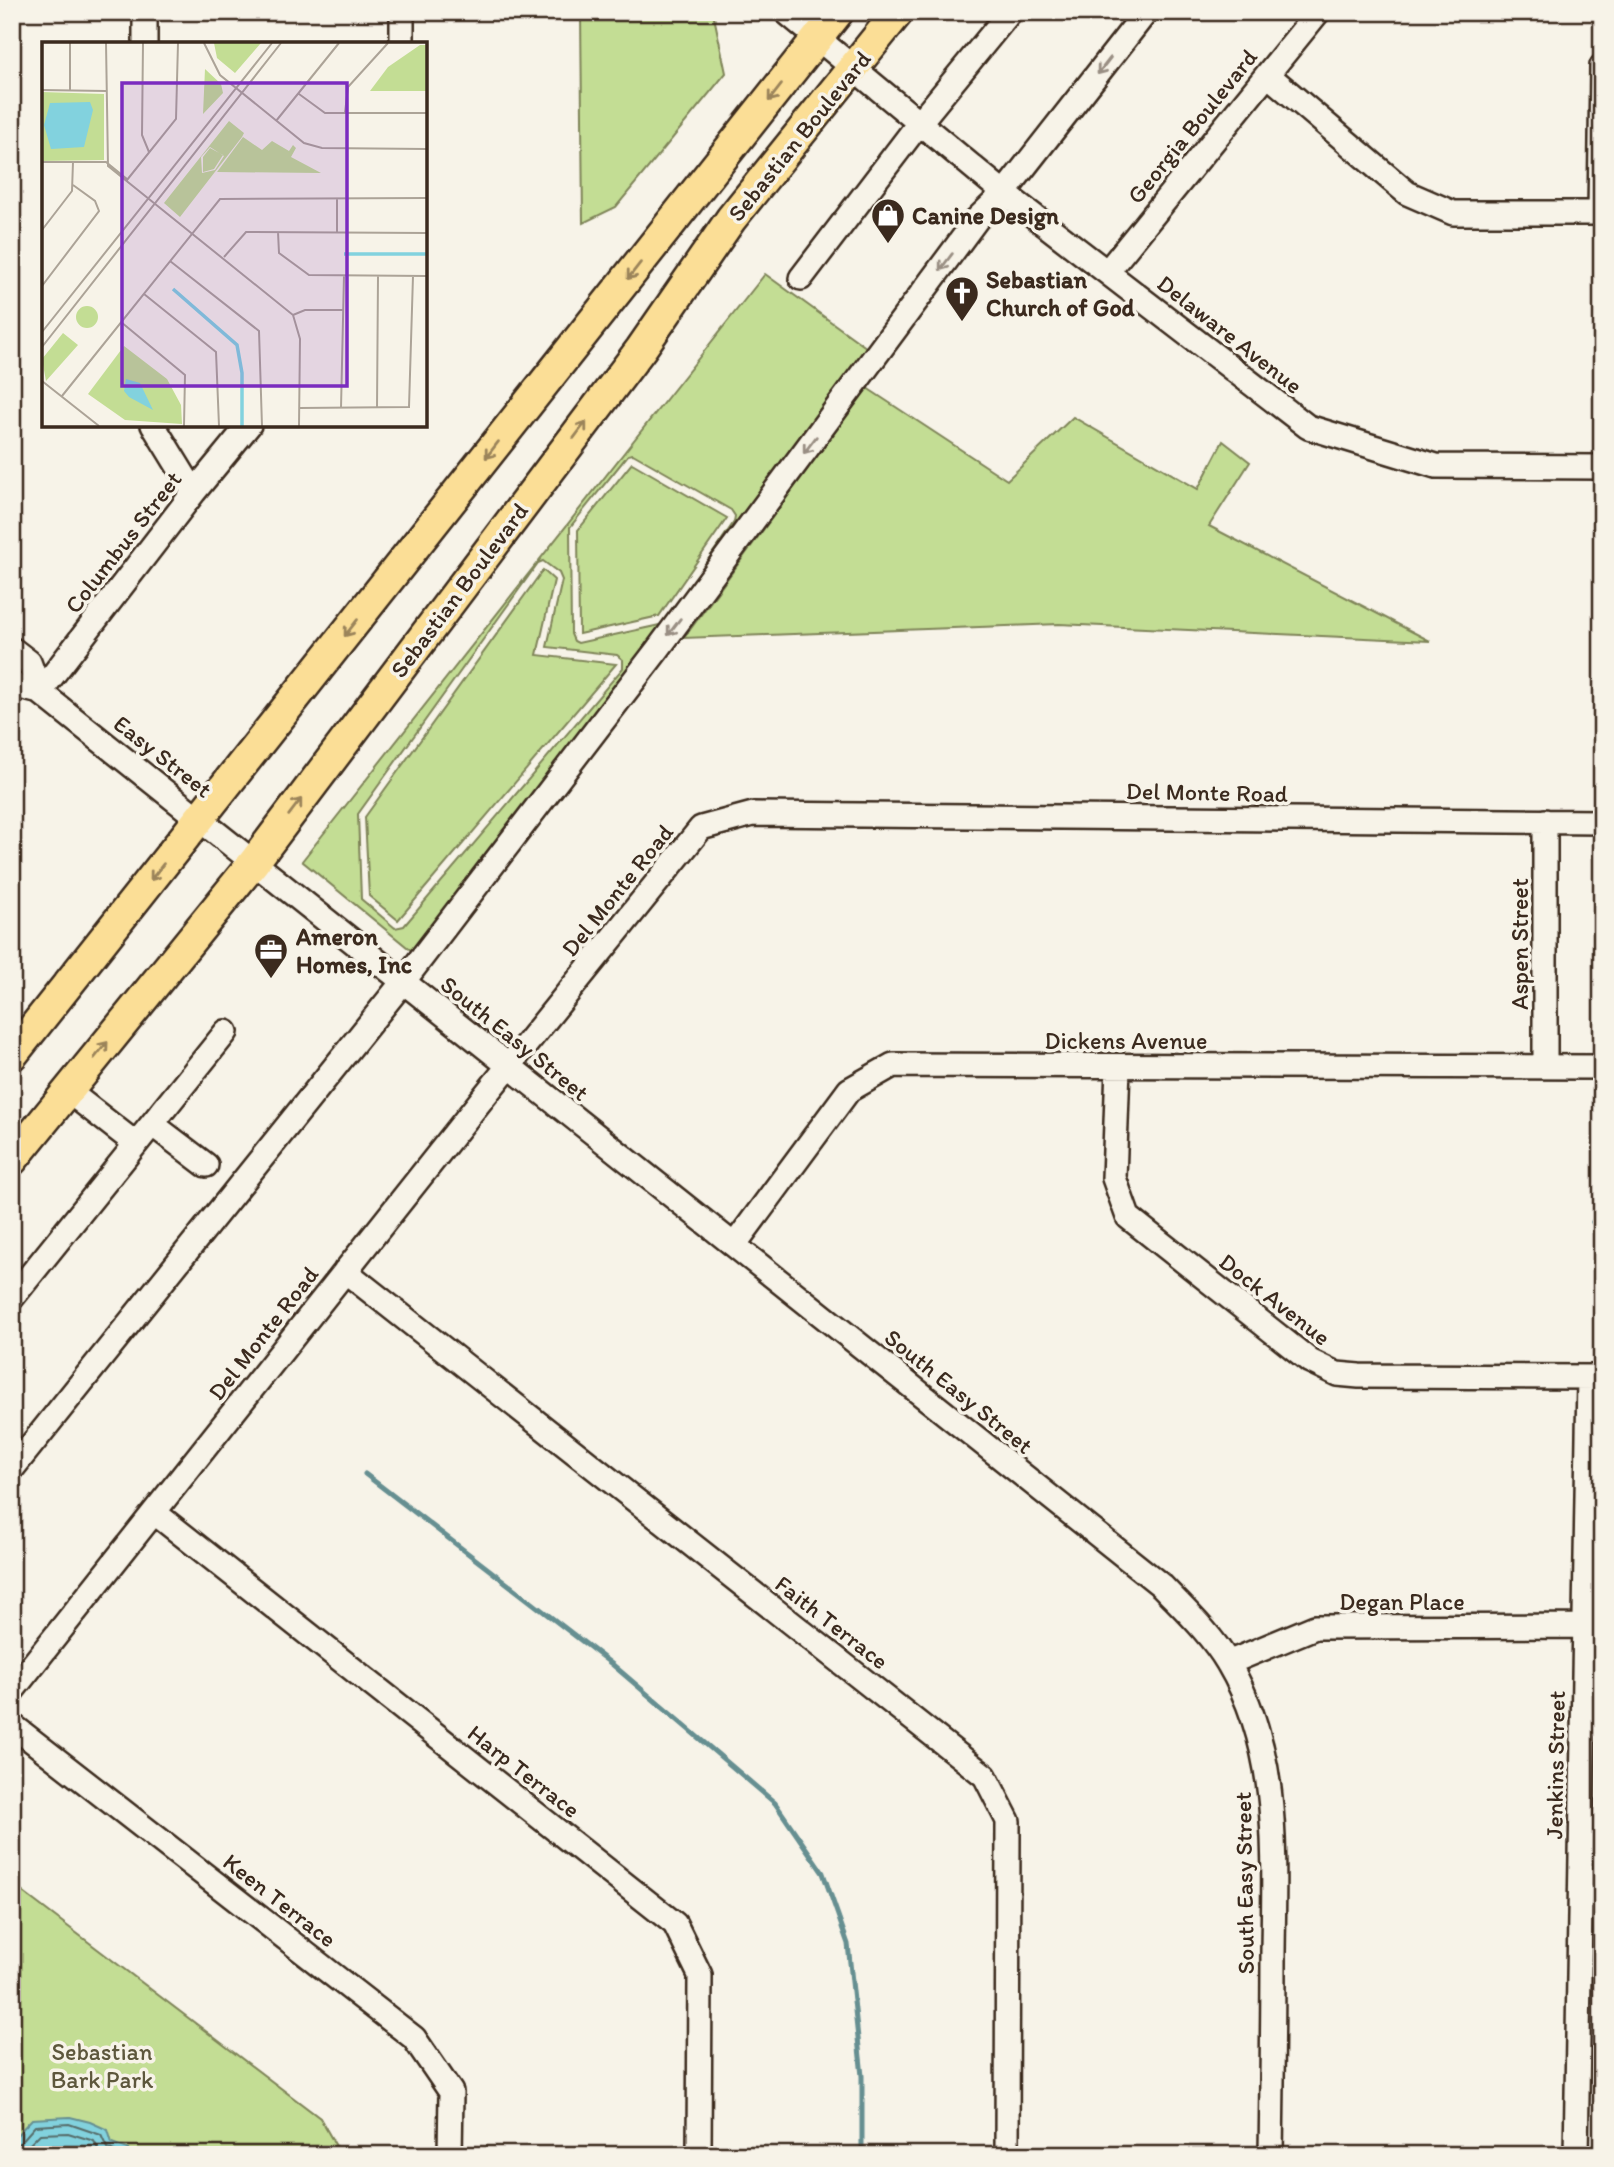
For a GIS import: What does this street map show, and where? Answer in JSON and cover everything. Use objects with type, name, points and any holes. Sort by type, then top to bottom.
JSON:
[{"type":"main road","name":"Sebastian Boulevard","points":[[12,1055],[838,12]]},
{"type":"main road","name":"Sebastian Boulevard","points":[[12,1160],[254,862],[641,349],[731,219],[898,12]]},
{"type":"street","points":[[145,12],[145,42]]},
{"type":"street","points":[[402,12],[402,42]]},
{"type":"street","name":"Delaware Avenue","points":[[786,12],[1004,193],[1308,427],[1436,466],[1602,467]]},
{"type":"street","points":[[801,278],[920,122],[1010,12]]},
{"type":"street","points":[[12,1469],[403,982],[658,649],[977,219],[1004,193],[1146,12]]},
{"type":"street","name":"Georgia Boulevard","points":[[1107,272],[1318,12]]},
{"type":"street","points":[[1268,75],[1407,193],[1453,213],[1601,213],[1602,66]]},
{"type":"street","points":[[153,427],[194,492]]},
{"type":"street","name":"Columbus Street","points":[[40,692],[246,427]]},
{"type":"street","name":"Easy Street","points":[[12,649],[29,662],[40,692]]},
{"type":"street","name":"Easy Street","points":[[12,685],[40,692],[254,862]]},
{"type":"street","name":"Del Monte Road","points":[[12,1691],[701,828],[753,814],[1602,822]]},
{"type":"street","name":"Aspen Street","points":[[1545,821],[1545,1067]]},
{"type":"street","name":"South Easy Street","points":[[254,862],[1162,1587],[1201,1627],[1228,1663],[1250,1710],[1267,1768],[1275,1830],[1271,2155]]},
{"type":"street","points":[[12,1298],[226,1032]]},
{"type":"street","name":"Dickens Avenue","points":[[735,1244],[849,1090],[893,1065],[1602,1068]]},
{"type":"street","name":"Dock Avenue","points":[[1118,1067],[1114,1178],[1128,1217],[1310,1361],[1337,1374],[1359,1376],[1595,1377]]},
{"type":"street","points":[[68,1091],[136,1144]]},
{"type":"street","points":[[152,1124],[206,1164]]},
{"type":"street","name":"Faith Terrace","points":[[345,1271],[985,1776],[1009,1821],[1007,2155]]},
{"type":"street","name":"Jenkins Street","points":[[1576,2155],[1584,1626],[1595,1377]]},
{"type":"street","name":"Harp Terrace","points":[[155,1513],[675,1924],[700,1975],[699,2155]]},
{"type":"street","name":"Degan Place","points":[[1228,1663],[1315,1628],[1584,1626]]},
{"type":"street","name":"Keen Terrace","points":[[12,1726],[414,2038],[451,2092],[450,2155]]},
{"type":"green space","points":[[581,12],[713,12],[726,73],[616,207],[583,223]]},
{"type":"green space","points":[[765,274],[874,353],[418,956],[302,861]],"holes":[[[633,454],[731,510],[735,516],[734,522],[664,624],[578,643],[571,634],[570,527],[628,455]],[[543,561],[559,573],[562,580],[547,647],[617,655],[623,660],[623,668],[404,926],[395,928],[361,899],[358,814],[538,563]]]},
{"type":"green space","points":[[867,388],[1007,480],[1073,417],[1198,489],[1223,441],[1250,462],[1209,526],[1430,641],[1059,624],[684,638]]},
{"type":"green space","points":[[632,463],[727,518],[659,616],[579,634],[578,530]]},
{"type":"green space","points":[[543,570],[554,580],[537,655],[616,664],[398,920],[369,896],[365,817]]},
{"type":"green space","name":"Sebastian Bark Park","points":[[16,1887],[320,2118],[341,2155],[12,2155],[12,1891]]},
{"type":"water","points":[[70,2117],[108,2130],[112,2143],[128,2149],[132,2155],[12,2155],[12,2140],[32,2119]]},
{"type":"waterway","points":[[1593,1222],[1602,1222]]},
{"type":"waterway","points":[[365,1474],[613,1665],[775,1803],[823,1873],[848,1944],[862,2076],[862,2155]]},
{"type":"place","name":"Canine Design","points":[[888,245]]},
{"type":"place","name":"Sebastian Church of God","points":[[962,323]]},
{"type":"place","name":"Ameron Homes, Inc","points":[[271,980]]}]
